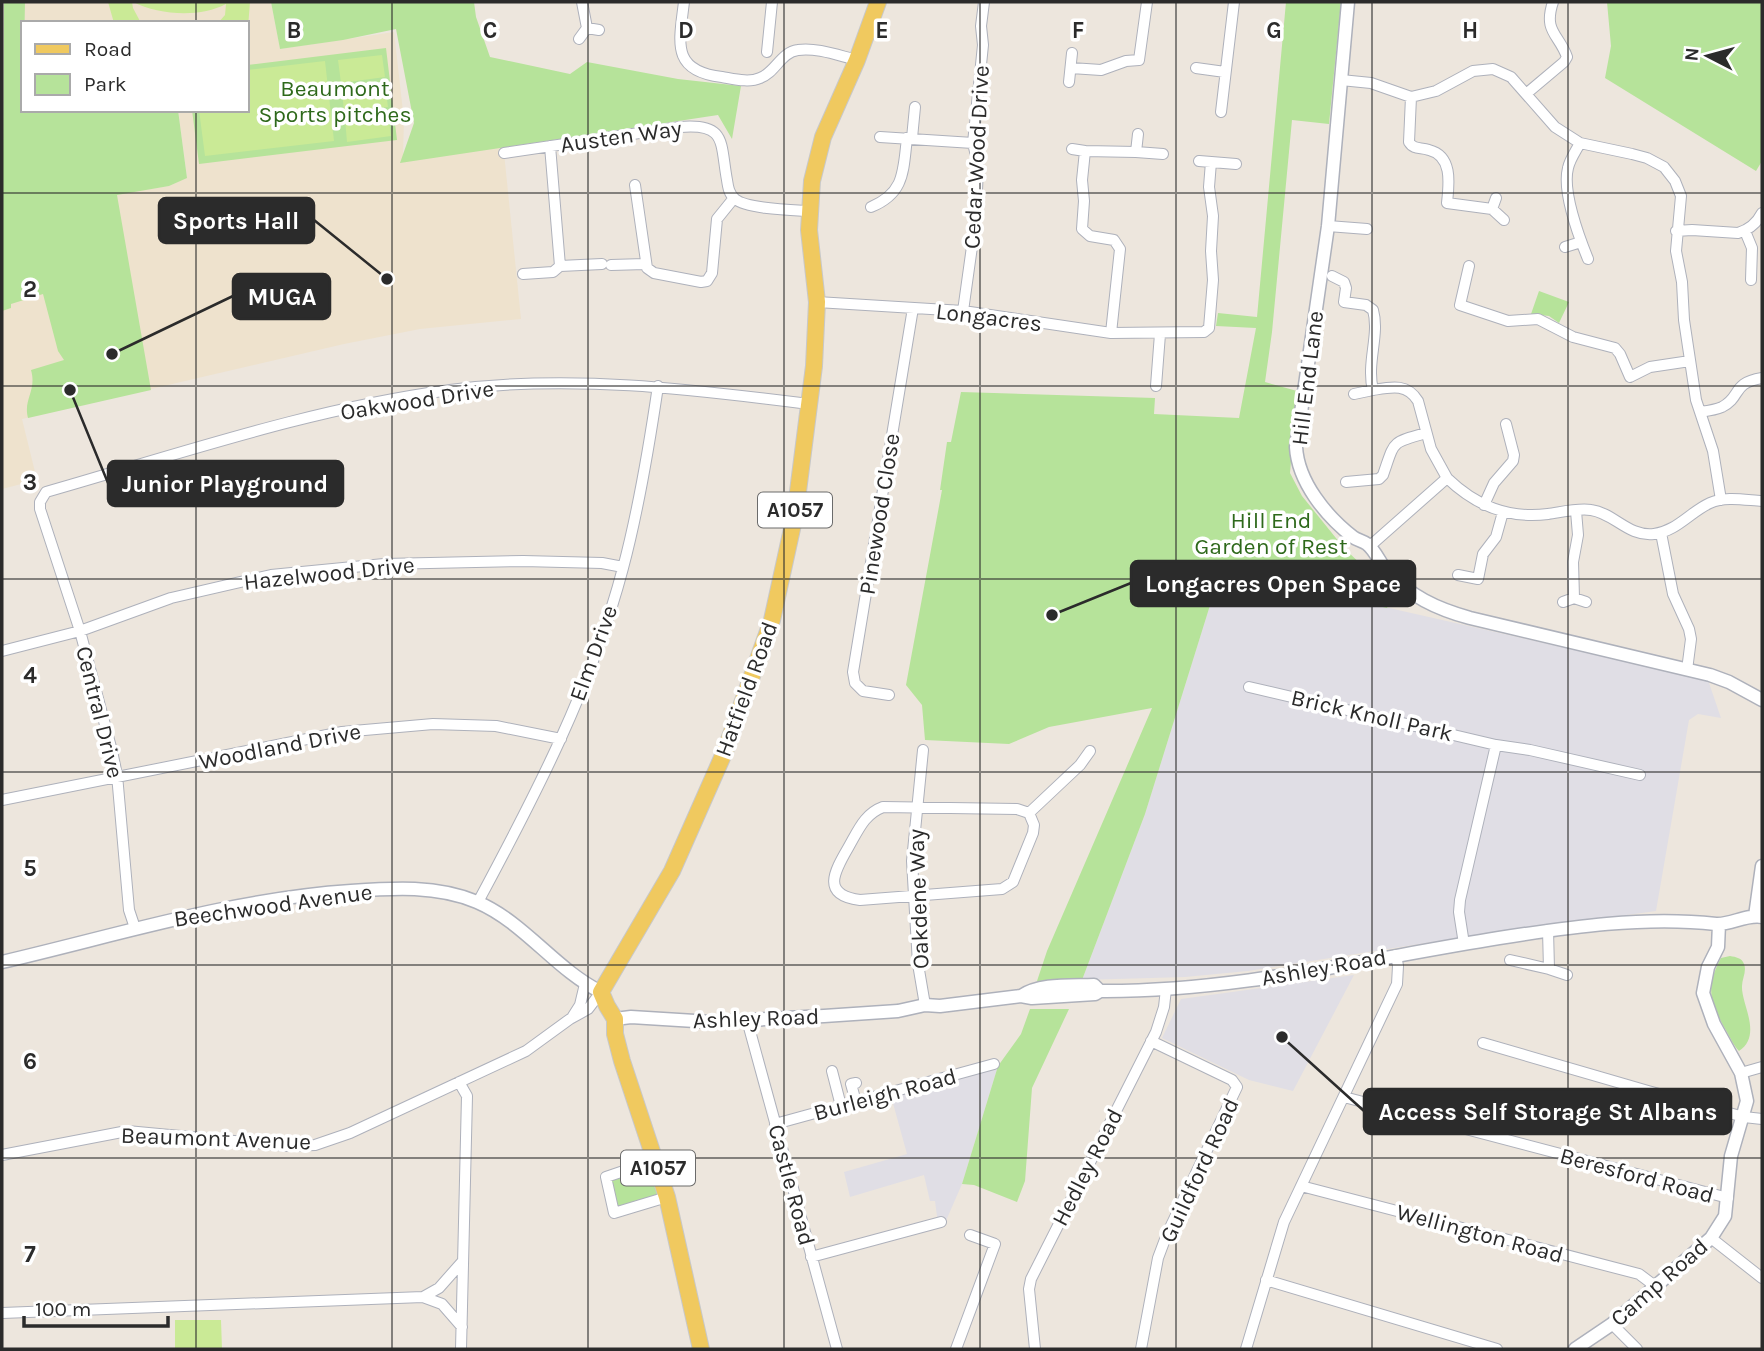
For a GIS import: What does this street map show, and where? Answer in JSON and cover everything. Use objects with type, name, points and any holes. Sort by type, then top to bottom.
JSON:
[{"type":"main road","name":"Hatfield Road","points":[[601,992],[672,871],[725,751],[772,620],[798,494],[809,404],[817,302],[809,211],[814,170],[823,137],[857,60],[878,2]]},
{"type":"main road","name":"A1057","points":[[601,992],[615,1019],[618,1047],[667,1197],[701,1349]]},
{"type":"street","points":[[579,39],[587,28],[582,2]]},
{"type":"street","points":[[684,2],[681,54],[688,66],[699,73],[758,79],[767,75],[788,53],[799,50],[857,60]]},
{"type":"street","points":[[767,52],[772,2]]},
{"type":"street","name":"Cedar Wood Drive","points":[[963,311],[976,218],[978,164],[973,143],[985,2]]},
{"type":"street","points":[[1071,68],[1101,70],[1126,61],[1139,60],[1147,2]]},
{"type":"street","points":[[1221,112],[1234,2]]},
{"type":"street","name":"Hill End Lane","points":[[1348,2],[1328,226],[1296,454],[1302,474],[1315,497],[1346,530],[1370,546],[1378,561],[1396,581],[1428,604],[1444,611],[1729,682],[1762,701]]},
{"type":"street","points":[[1526,94],[1567,57],[1551,29],[1549,18],[1553,2]]},
{"type":"street","points":[[587,28],[599,30]]},
{"type":"street","points":[[1069,82],[1072,53]]},
{"type":"street","points":[[1196,68],[1225,72]]},
{"type":"street","points":[[1341,80],[1374,83],[1411,97],[1436,91],[1462,76],[1483,69],[1502,71],[1511,77],[1555,127],[1580,143],[1640,156],[1664,167],[1675,181],[1681,196],[1676,251],[1690,361],[1700,412],[1713,451],[1721,499]]},
{"type":"street","points":[[1411,97],[1409,142],[1415,148],[1437,154],[1447,167],[1447,203],[1492,209],[1504,220]]},
{"type":"street","points":[[871,207],[886,201],[894,194],[903,170],[915,107]]},
{"type":"street","name":"Austen Way","points":[[504,153],[680,127],[705,126],[713,129],[719,138],[727,183],[734,198]]},
{"type":"street","points":[[1136,152],[1138,134]]},
{"type":"street","points":[[880,137],[973,143]]},
{"type":"street","points":[[1580,143],[1570,162],[1567,180],[1575,227],[1588,259]]},
{"type":"street","points":[[550,146],[560,266]]},
{"type":"street","points":[[1072,149],[1163,155]]},
{"type":"street","points":[[1085,151],[1082,229],[1090,236],[1114,240],[1120,249],[1111,333]]},
{"type":"street","points":[[1199,161],[1236,164]]},
{"type":"street","name":"Longacres","points":[[817,302],[963,311],[1111,333],[1202,333],[1209,328],[1213,280],[1213,216],[1209,187],[1211,162]]},
{"type":"street","points":[[635,185],[645,264],[654,272],[701,282],[707,281],[712,273],[717,219],[734,198],[745,204],[809,211]]},
{"type":"street","points":[[1492,209],[1496,198]]},
{"type":"street","points":[[1676,231],[1738,233],[1758,221],[1762,213]]},
{"type":"street","points":[[1328,226],[1367,229]]},
{"type":"street","points":[[1745,231],[1752,248],[1751,280]]},
{"type":"street","points":[[1565,247],[1581,242]]},
{"type":"street","points":[[523,274],[553,272],[560,266],[645,264]]},
{"type":"street","points":[[1469,266],[1460,305],[1508,321],[1538,319],[1573,337],[1615,348],[1630,377],[1650,367],[1690,361]]},
{"type":"street","points":[[1332,276],[1344,282],[1345,302],[1366,305],[1373,310],[1375,319],[1370,372],[1373,390]]},
{"type":"street","name":"Pinewood Close","points":[[889,695],[863,691],[855,683],[853,672],[913,308]]},
{"type":"street","points":[[1156,386],[1160,334]]},
{"type":"street","points":[[1700,412],[1723,407],[1748,380],[1762,378]]},
{"type":"street","name":"Oakwood Drive","points":[[40,502],[46,492],[270,429],[354,408],[451,390],[541,384],[657,386],[809,404]]},
{"type":"street","name":"Elm Drive","points":[[478,902],[529,808],[561,739],[597,648],[624,567],[644,475],[657,386]]},
{"type":"street","points":[[1354,394],[1396,386],[1407,389],[1418,401],[1432,449],[1447,478],[1461,492],[1503,512],[1535,516],[1593,510],[1642,534],[1661,533],[1675,527],[1700,509],[1721,499],[1762,501]]},
{"type":"street","points":[[1484,505],[1494,483],[1513,461],[1506,424]]},
{"type":"street","points":[[1346,482],[1379,479],[1383,475],[1394,444],[1426,433]]},
{"type":"street","points":[[1370,546],[1447,478]]},
{"type":"street","name":"Central Drive","points":[[40,502],[80,631],[117,775],[129,909],[135,928]]},
{"type":"street","points":[[1576,511],[1578,535],[1569,600],[1586,602]]},
{"type":"street","points":[[1458,575],[1482,582],[1483,554],[1496,537],[1503,512]]},
{"type":"street","points":[[1661,533],[1672,594],[1691,639],[1687,670]]},
{"type":"street","name":"Hazelwood Drive","points":[[2,651],[80,631],[171,598],[271,575],[398,564],[523,561],[602,563],[624,567]]},
{"type":"street","name":"Brick Knoll Park","points":[[1249,687],[1496,745],[1640,775]]},
{"type":"street","name":"Woodland Drive","points":[[2,800],[342,732],[433,724],[496,726],[561,739]]},
{"type":"street","points":[[1464,944],[1460,900],[1496,745]]},
{"type":"street","name":"Oakdene Way","points":[[923,750],[912,861],[918,964],[925,1005]]},
{"type":"street","points":[[1029,813],[1080,765],[1090,751]]},
{"type":"street","points":[[883,807],[1017,809],[1029,813],[1034,825],[1033,833],[1013,882],[1002,889],[860,900],[846,899],[834,883],[835,872],[864,819],[883,807]]},
{"type":"street","points":[[1758,916],[1762,866]]},
{"type":"street","name":"Beechwood Avenue","points":[[2,962],[235,906],[332,892],[412,888],[478,902],[509,923],[585,984],[601,992]]},
{"type":"street","name":"Ashley Road","points":[[615,1019],[631,1017],[711,1022],[898,1011],[925,1005],[940,1006],[984,999],[1021,996],[1032,998],[1063,991],[1095,994],[1100,990],[1166,989],[1267,978],[1548,930],[1611,924],[1699,921],[1719,924],[1758,916]]},
{"type":"street","name":"Camp Road","points":[[1575,1349],[1612,1324],[1711,1238],[1725,1216],[1728,1171],[1747,1101],[1741,1073],[1714,1024],[1703,993],[1708,967],[1718,947],[1719,924]]},
{"type":"street","points":[[1548,930],[1549,969]]},
{"type":"street","points":[[1246,1349],[1284,1222],[1397,984],[1396,955]]},
{"type":"street","points":[[1510,960],[1567,975]]},
{"type":"street","name":"Beaumont Avenue","points":[[570,1019],[577,1012],[585,984]]},
{"type":"street","name":"Hedley Road","points":[[1035,1349],[1029,1289],[1031,1279],[1162,1018],[1166,989]]},
{"type":"street","name":"Beaumont Avenue","points":[[2,1155],[127,1131],[288,1146],[315,1144],[350,1133],[526,1051],[588,1009],[601,992]]},
{"type":"street","name":"Castle Road","points":[[747,1020],[836,1349]]},
{"type":"street","name":"Guildford Road","points":[[1141,1349],[1158,1258],[1237,1087],[1232,1080],[1151,1041]]},
{"type":"street","points":[[1483,1043],[1744,1117],[1762,1119]]},
{"type":"street","name":"Burleigh Road","points":[[775,1124],[994,1064]]},
{"type":"street","points":[[1741,1073],[1762,1067]]},
{"type":"street","points":[[832,1071],[841,1106]]},
{"type":"street","points":[[459,1082],[467,1096],[461,1349]]},
{"type":"street","points":[[856,1083],[851,1084],[856,1102]]},
{"type":"street","name":"Beresford Road","points":[[1344,1097],[1728,1198]]},
{"type":"street","points":[[656,1160],[606,1177],[614,1213],[667,1197]]},
{"type":"street","name":"Wellington Road","points":[[1301,1185],[1639,1274],[1655,1286]]},
{"type":"street","points":[[811,1257],[941,1222]]},
{"type":"street","points":[[956,1349],[995,1244],[970,1235]]},
{"type":"street","points":[[1711,1238],[1762,1278]]},
{"type":"street","points":[[423,1297],[446,1282],[462,1262]]},
{"type":"street","points":[[1266,1280],[1497,1349]]},
{"type":"street","points":[[2,1313],[423,1297],[442,1304],[462,1327]]},
{"type":"street","points":[[1612,1324],[1637,1349]]},
{"type":"shaded area","points":[[25,2],[271,2],[280,49],[394,32],[404,120],[403,155],[503,143],[521,319],[420,329],[344,344],[22,419],[37,480],[2,489],[2,225],[117,194],[169,186],[187,177],[178,112],[248,112],[248,21],[24,21]]},
{"type":"shaded area","points":[[1221,570],[1708,680],[1721,718],[1698,714],[1689,720],[1656,911],[1451,939],[1248,971],[1185,977],[1082,980],[1145,814]]},
{"type":"shaded area","points":[[1354,975],[1293,1091],[1249,1080],[1162,1038],[1181,999]]},
{"type":"shaded area","points":[[998,1066],[962,1184],[945,1223],[938,1224],[935,1201],[930,1201],[924,1175],[850,1197],[844,1172],[907,1154],[891,1096]]},
{"type":"green space","points":[[4,2],[25,2],[25,21],[21,21],[21,112],[178,112],[187,178],[169,186],[117,195],[151,390],[28,418],[31,370],[64,360],[58,351],[43,294],[11,304],[11,308],[2,311]]},
{"type":"green space","points":[[108,2],[132,2],[140,21],[113,21]]},
{"type":"green space","points":[[133,2],[250,2],[248,27],[248,21],[220,21],[225,15],[226,4],[192,13],[167,12]]},
{"type":"green space","points":[[271,2],[474,2],[476,17],[490,57],[570,74],[587,62],[678,79],[741,86],[732,139],[718,115],[400,163],[414,123],[396,29],[280,49]]},
{"type":"green space","name":"Hill End Garden of Rest","points":[[1286,2],[1341,2],[1329,124],[1292,120],[1265,382],[1297,391],[1290,473],[1302,496],[1344,548],[1392,594],[1387,608],[1221,570],[1145,814],[1082,980],[1037,981],[1047,951],[1152,708],[1049,727],[1009,744],[925,740],[922,705],[906,685],[942,490],[947,442],[951,442],[961,392],[1155,398],[1154,414],[1239,418],[1256,328],[1216,326],[1218,313],[1257,317]]},
{"type":"green space","points":[[1607,2],[1762,2],[1762,161],[1756,171],[1605,78],[1611,46]]},
{"type":"green space","name":"Beaumont Sports pitches","points":[[386,48],[397,140],[199,164],[192,112],[248,112],[248,65]]},
{"type":"green space","points":[[382,55],[385,77],[341,83],[338,60]]},
{"type":"green space","points":[[325,61],[334,141],[205,156],[199,112],[248,112],[248,70]]},
{"type":"green space","points":[[385,85],[388,107],[344,112],[342,90]]},
{"type":"green space","points":[[388,114],[391,136],[347,142],[345,119]]},
{"type":"green space","points":[[1539,291],[1569,302],[1559,323],[1549,316],[1531,314]]},
{"type":"green space","points":[[1730,956],[1740,959],[1745,967],[1742,983],[1750,1028],[1746,1044],[1739,1051],[1719,1017],[1711,993],[1713,977],[1721,958]]},
{"type":"green space","points":[[1030,1009],[1069,1009],[1032,1088],[1025,1181],[1017,1202],[974,1185],[962,1184],[998,1066],[1021,1034]]},
{"type":"green space","points":[[654,1165],[663,1198],[615,1212],[607,1180]]},
{"type":"green space","points":[[175,1320],[221,1320],[222,1349],[175,1349]]},
{"type":"place","name":"Sports Hall","points":[[387,279]]},
{"type":"place","name":"MUGA","points":[[112,354]]},
{"type":"place","name":"Junior Playground","points":[[70,390]]},
{"type":"place","name":"Longacres Open Space","points":[[1052,615]]},
{"type":"place","name":"Access Self Storage St Albans","points":[[1282,1037]]}]
